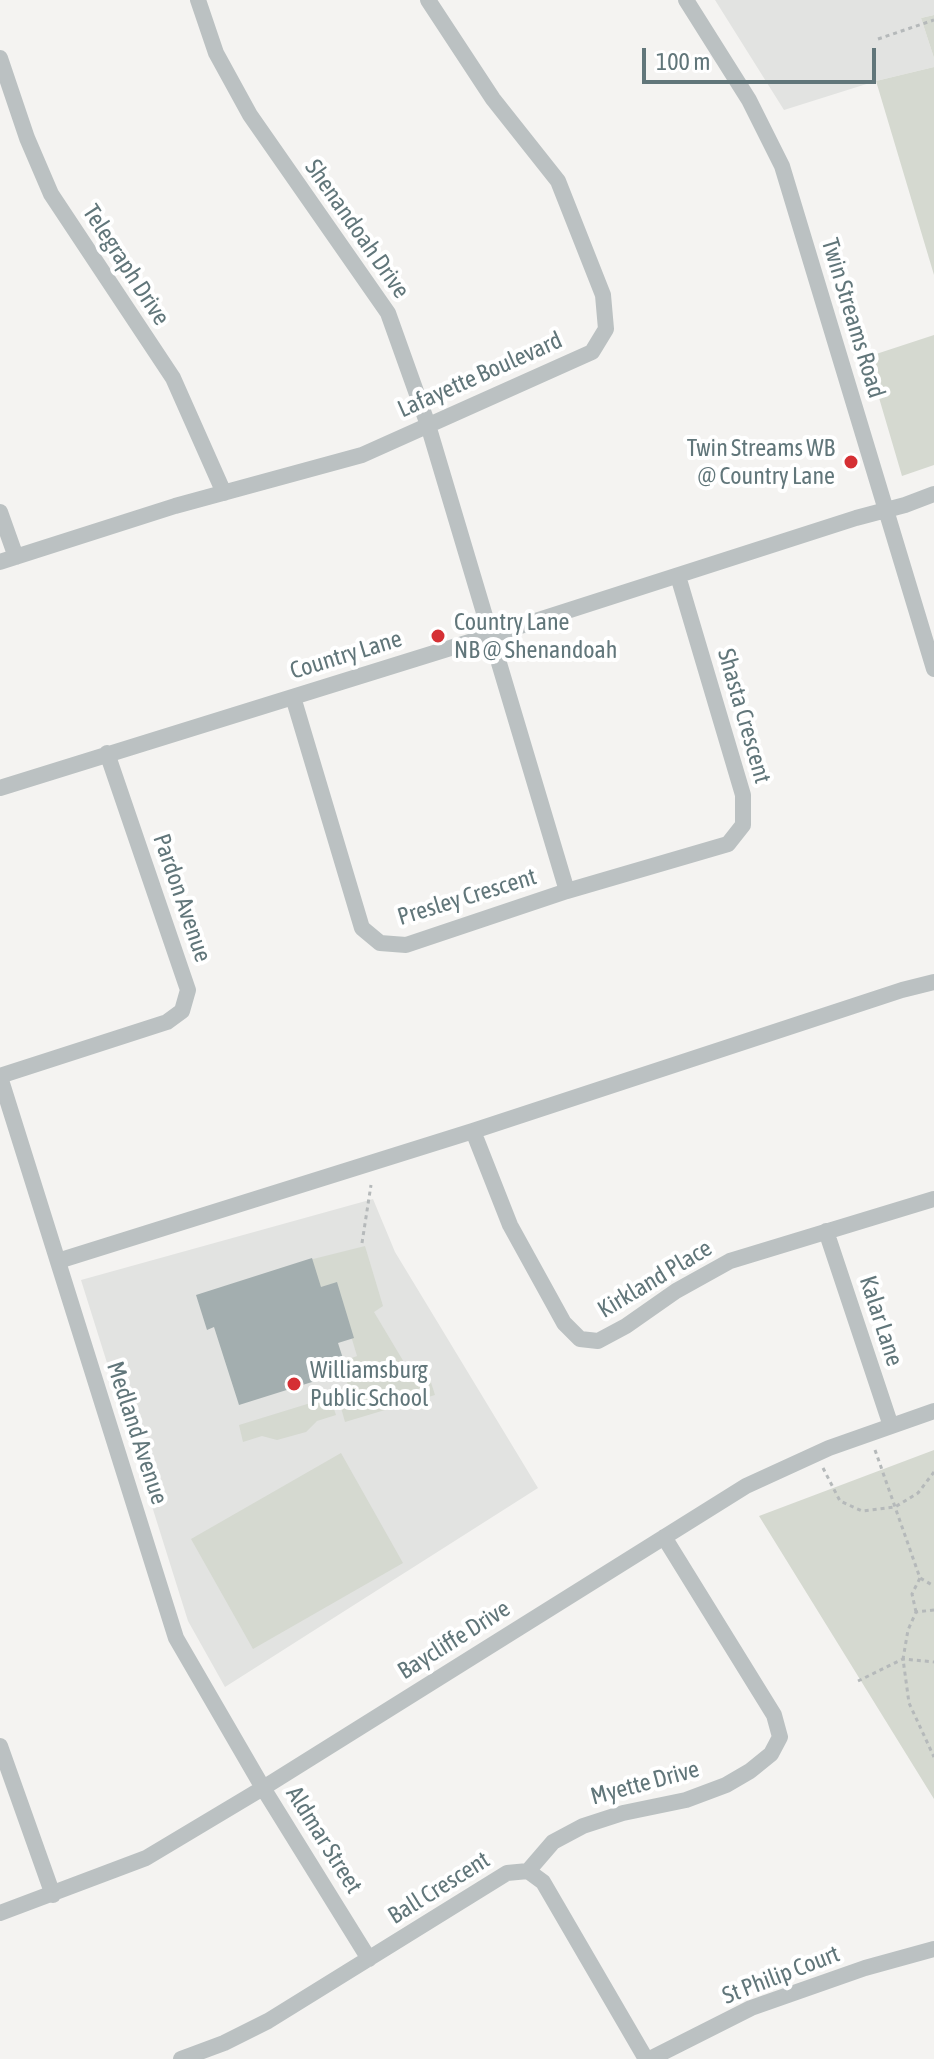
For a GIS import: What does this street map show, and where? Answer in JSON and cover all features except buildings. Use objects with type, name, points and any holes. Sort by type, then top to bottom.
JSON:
[{"type":"street","name":"Shenandoah Drive","points":[[198,0],[216,53],[250,115],[388,313],[428,425],[489,636]]},
{"type":"street","name":"Lafayette Boulevard","points":[[8,559],[224,493],[362,455],[592,352],[606,329],[603,295],[558,181],[493,99],[428,0]]},
{"type":"street","name":"Twin Streams Road","points":[[686,0],[749,100],[782,166],[934,669]]},
{"type":"street","name":"Telegraph Drive","points":[[0,58],[27,138],[51,194],[173,378],[224,493]]},
{"type":"street","name":"Country Lane","points":[[0,788],[934,494]]},
{"type":"street","points":[[0,512],[8,559]]},
{"type":"street","name":"Shasta Crescent","points":[[567,891],[728,844],[743,825],[743,795],[678,576]]},
{"type":"street","name":"Presley Crescent","points":[[293,697],[362,928],[380,943],[406,945],[567,891],[489,636]]},
{"type":"street","name":"Pardon Avenue","points":[[0,1077],[167,1022],[182,1011],[188,990],[107,753]]},
{"type":"street","points":[[58,1261],[934,982]]},
{"type":"street","name":"Medland Avenue","points":[[0,1077],[176,1638],[263,1788]]},
{"type":"street","name":"Kirkland Place","points":[[473,1131],[510,1225],[564,1323],[580,1339],[598,1341],[730,1261],[934,1199]]},
{"type":"street","name":"Kalar Lane","points":[[826,1231],[891,1426]]},
{"type":"street","name":"Baycliffe Drive","points":[[0,1913],[146,1858],[746,1486],[815,1454],[934,1411]]},
{"type":"street","name":"Myette Drive","points":[[528,1871],[553,1842],[583,1826],[623,1813],[686,1800],[726,1785],[771,1754],[780,1737],[774,1715],[664,1537]]},
{"type":"street","points":[[0,1746],[53,1895]]},
{"type":"street","name":"Aldmar Street","points":[[263,1788],[369,1959]]},
{"type":"street","name":"Ball Crescent","points":[[181,2059],[224,2043],[268,2021],[507,1873],[528,1871],[543,1882],[648,2059]]},
{"type":"street","name":"St Philip Court","points":[[648,2059],[751,2008],[865,1968],[934,1949]]},
{"type":"path","points":[[878,39],[934,20]]},
{"type":"path","points":[[362,1243],[371,1185]]},
{"type":"path","points":[[869,1434],[920,1578],[934,1586]]},
{"type":"path","points":[[815,1454],[840,1501],[862,1511],[895,1507],[918,1493],[934,1472]]},
{"type":"path","points":[[920,1578],[912,1594],[916,1612],[908,1630],[903,1659],[909,1703],[934,1757]]},
{"type":"path","points":[[916,1612],[934,1610]]},
{"type":"path","points":[[858,1681],[903,1659],[934,1662]]},
{"type":"shaded area","points":[[715,0],[934,0],[934,15],[921,18],[934,67],[876,81],[784,110]]},
{"type":"shaded area","points":[[934,15],[934,58],[921,18]]},
{"type":"shaded area","points":[[934,67],[934,275],[876,81]]},
{"type":"shaded area","points":[[934,335],[934,465],[902,476],[867,357]]},
{"type":"shaded area","name":"Williamsburg Public School","points":[[373,1199],[395,1252],[538,1488],[225,1687],[188,1621],[81,1280]]},
{"type":"shaded area","points":[[365,1246],[383,1306],[374,1312],[414,1379],[429,1376],[435,1395],[345,1422],[338,1397],[350,1392],[341,1362],[357,1356],[337,1289],[319,1294],[309,1260]]},
{"type":"shaded area","points":[[330,1397],[336,1415],[317,1421],[306,1432],[277,1440],[262,1436],[243,1442],[239,1425]]},
{"type":"shaded area","points":[[934,1450],[934,1799],[759,1516]]},
{"type":"shaded area","points":[[341,1453],[403,1563],[253,1649],[191,1539]]},
{"type":"place","name":"Twin Streams WB @ Country Lane","points":[[851,462]]},
{"type":"place","name":"Country Lane NB @ Shenandoah","points":[[438,636]]},
{"type":"place","name":"Williamsburg Public School","points":[[294,1384]]}]
